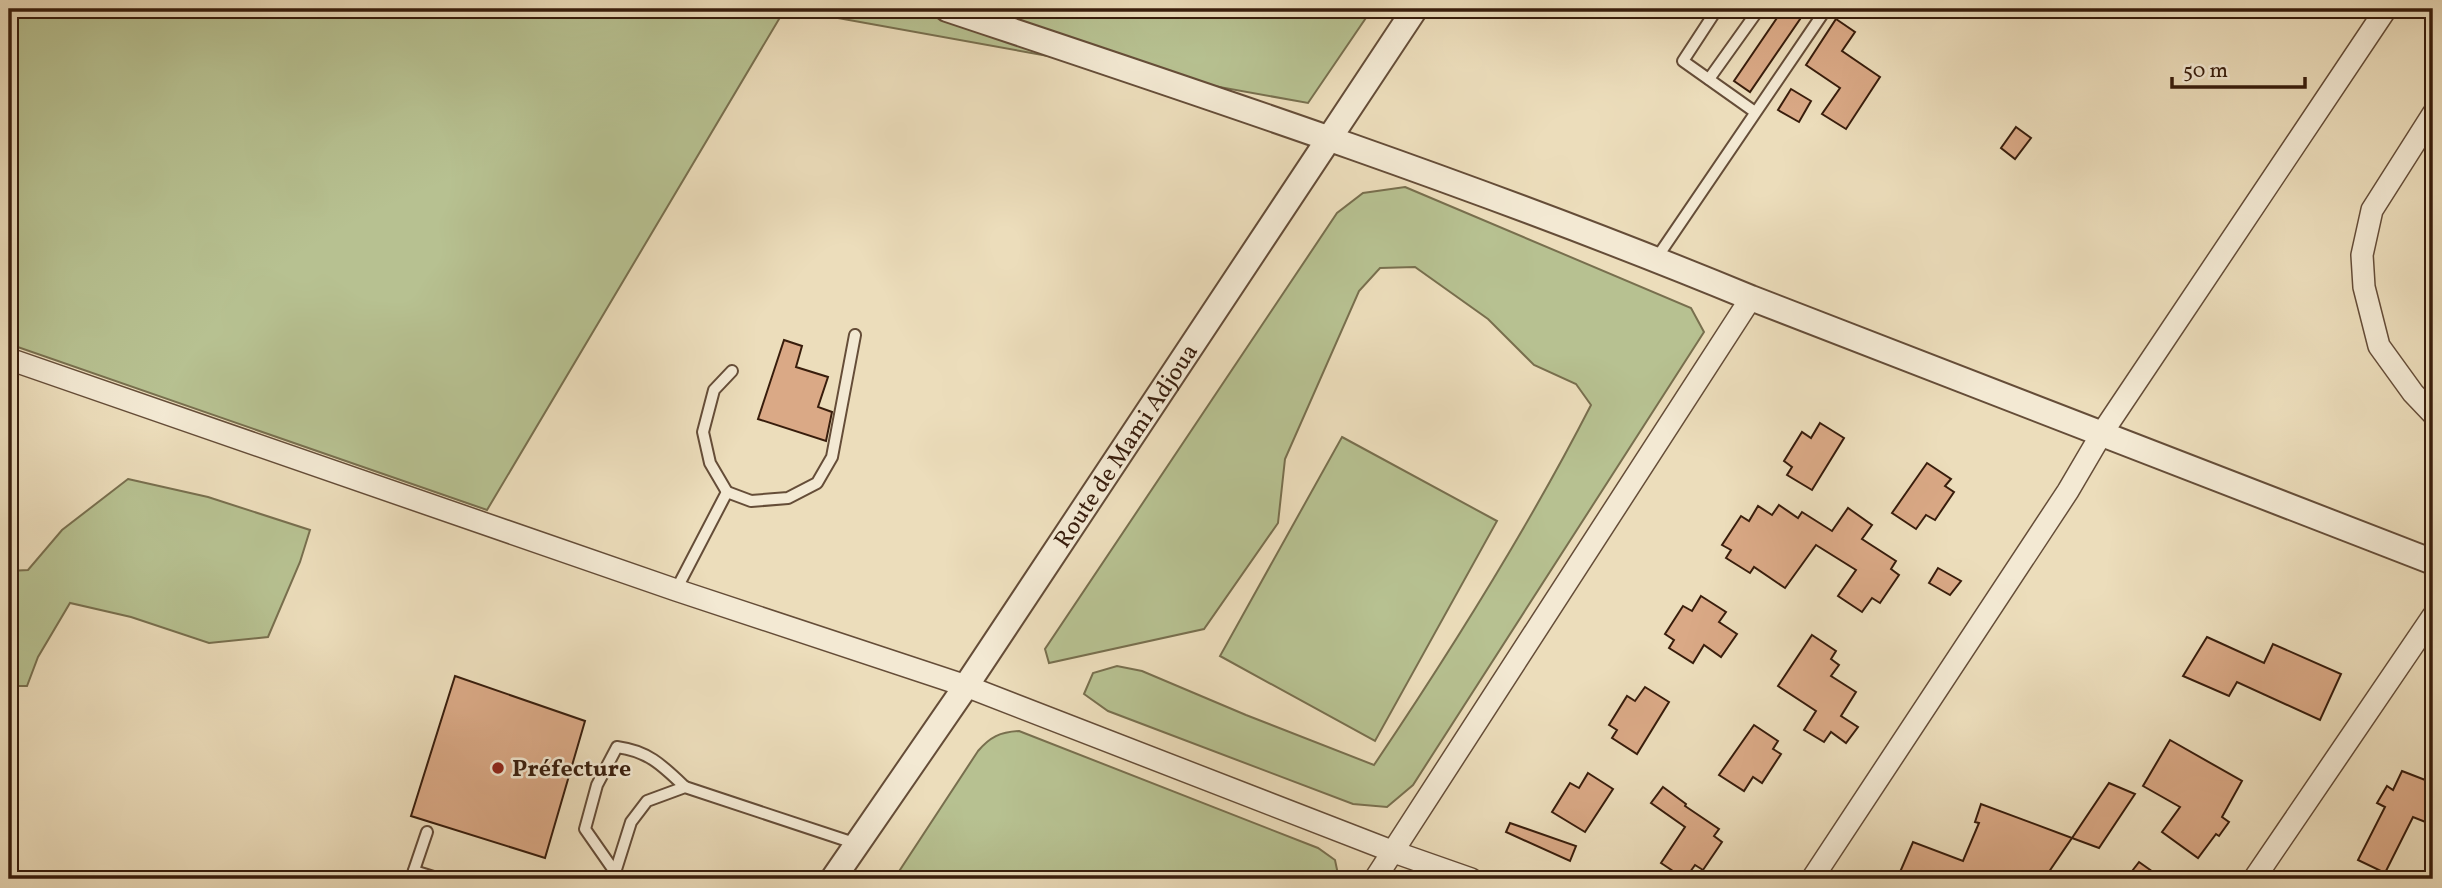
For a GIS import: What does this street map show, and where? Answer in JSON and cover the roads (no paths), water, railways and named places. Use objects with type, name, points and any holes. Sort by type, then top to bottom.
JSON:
[{"type":"street","points":[[947,9],[1330,137],[1656,259],[2433,562]]},
{"type":"street","name":"Route de Mami Adjoua","points":[[833,879],[966,686],[1415,9]]},
{"type":"street","points":[[1812,879],[2068,491],[2102,433],[2386,9]]},
{"type":"street","points":[[2433,114],[2372,211],[2362,255],[2364,287],[2379,346],[2413,393],[2433,414]]},
{"type":"street","points":[[1375,879],[1751,298]]},
{"type":"street","points":[[9,359],[676,590],[966,686],[1394,852],[1471,879]]},
{"type":"street","points":[[2254,879],[2433,616]]},
{"type":"lane","points":[[1717,9],[1683,61],[1755,112]]},
{"type":"lane","points":[[1709,79],[1759,9]]},
{"type":"lane","points":[[1656,259],[1826,9]]},
{"type":"lane","points":[[732,371],[714,390],[703,432],[710,463],[727,492],[751,501],[788,498],[817,484],[832,457],[855,335]]},
{"type":"lane","points":[[676,590],[727,492]]},
{"type":"lane","points":[[614,876],[585,829],[597,785],[617,747],[638,750],[667,770],[685,787],[857,844]]},
{"type":"lane","points":[[614,876],[631,822],[647,801],[685,787]]},
{"type":"lane","points":[[427,832],[413,875],[440,879]]},
{"type":"place","name":"Préfecture","points":[[498,768]]}]
